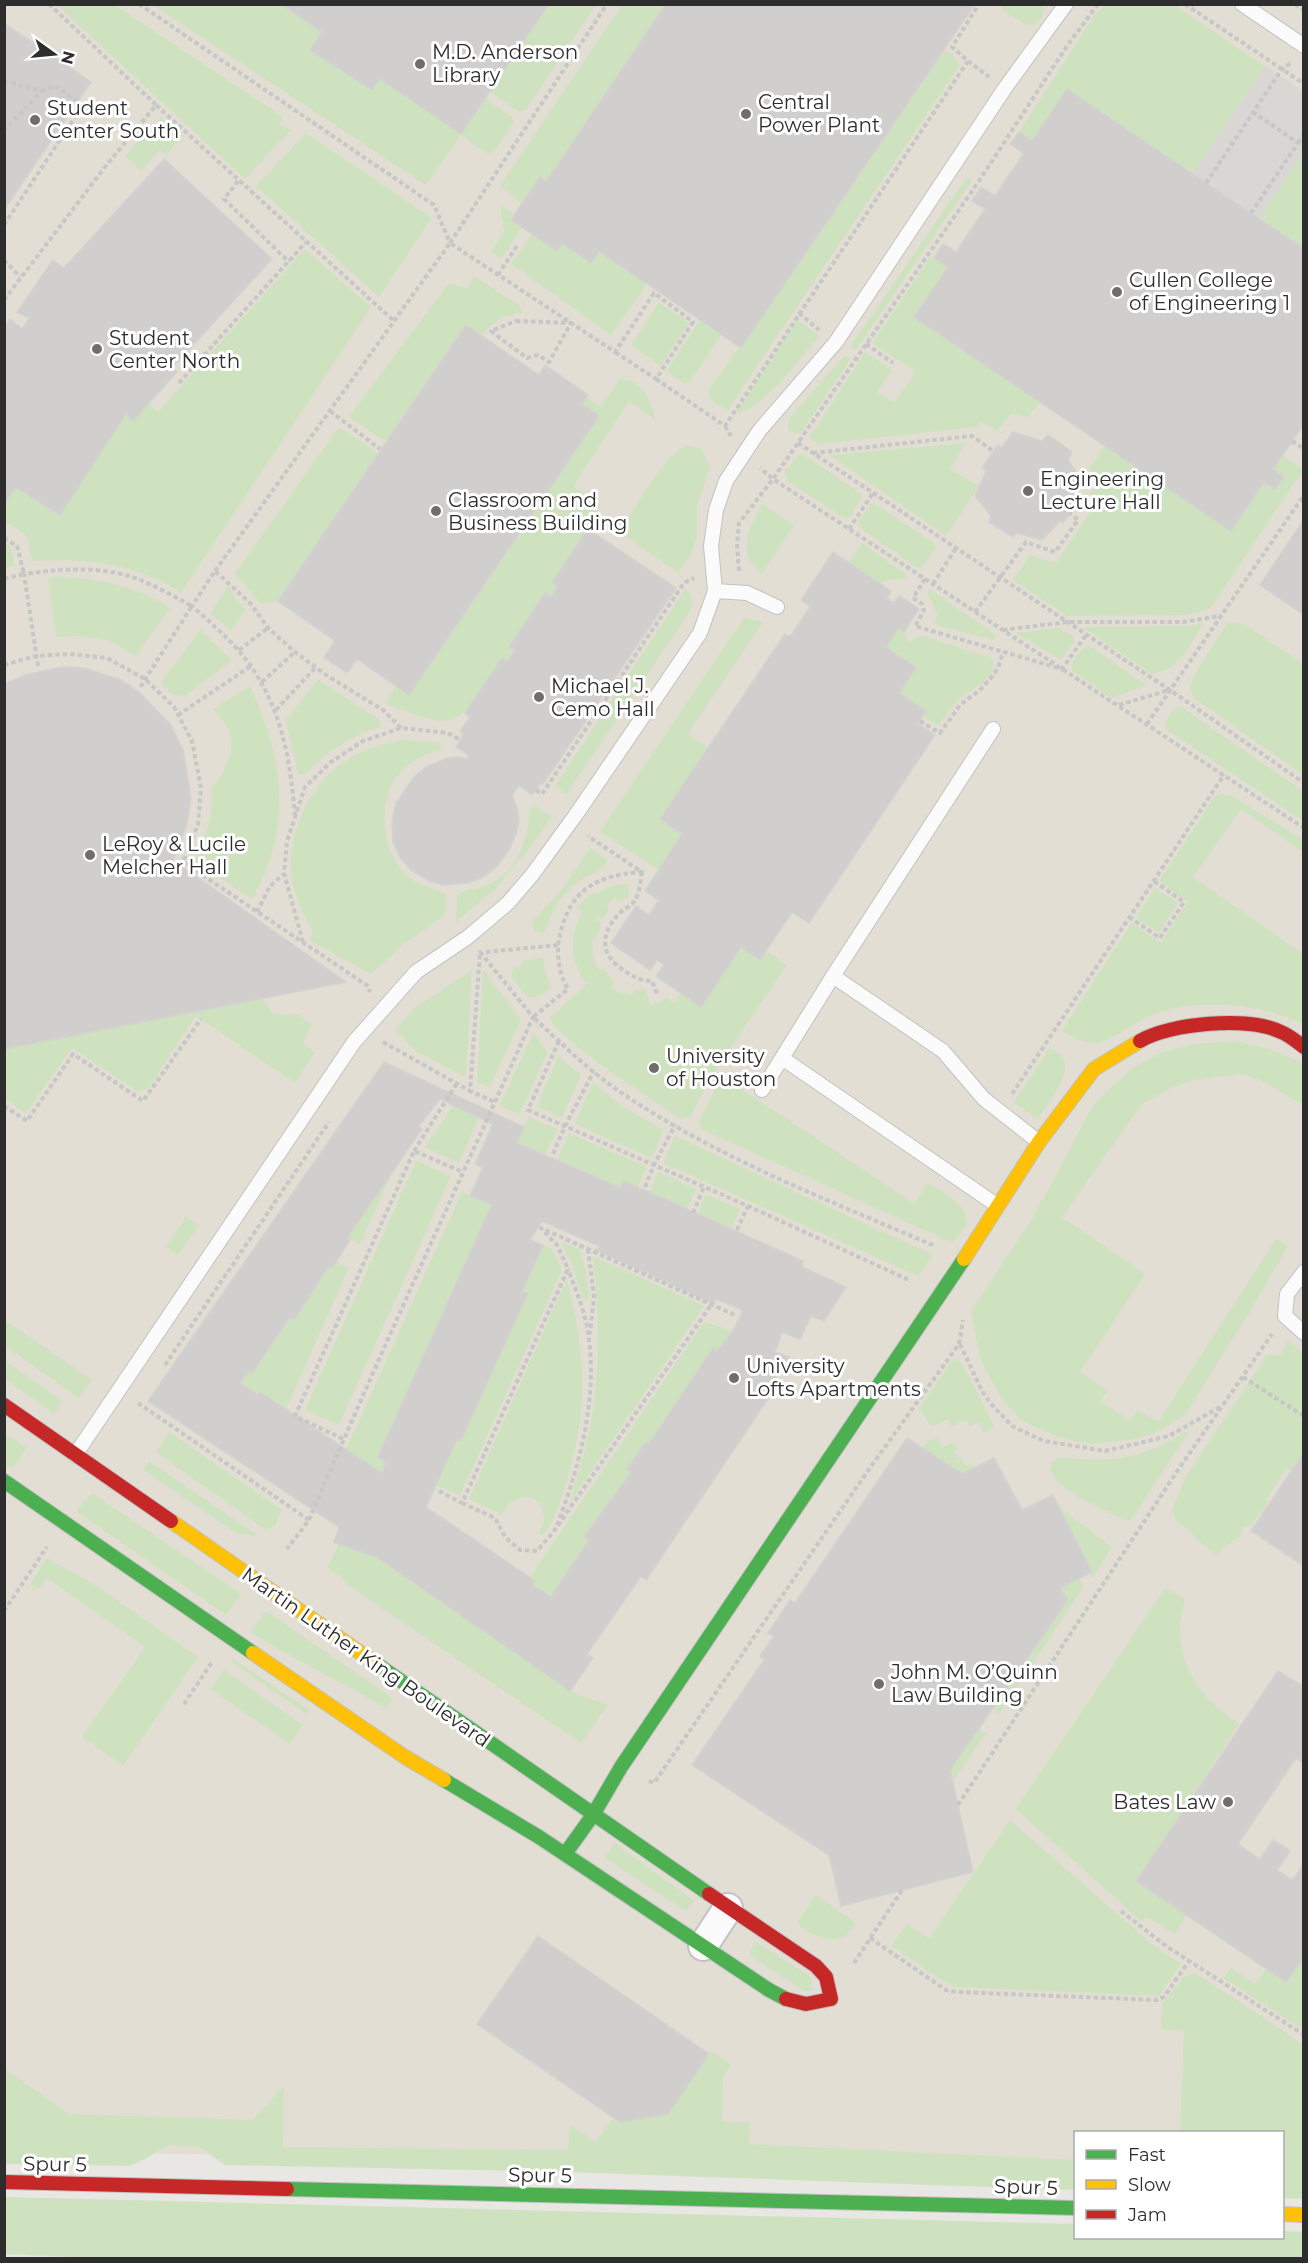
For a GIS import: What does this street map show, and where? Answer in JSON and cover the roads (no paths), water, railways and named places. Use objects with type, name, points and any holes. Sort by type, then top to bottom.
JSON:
[{"type":"street","points":[[565,1854],[593,1815],[621,1767],[952,1277],[1039,1142],[1094,1069],[1150,1035],[1209,1023],[1246,1023],[1280,1031],[1304,1047]]},
{"type":"street","name":"Martin Luther King Boulevard","points":[[4,1405],[593,1815],[816,1966],[826,1977],[831,1999],[818,2004],[805,2005],[785,1999],[696,1941]]},
{"type":"street","points":[[4,1481],[405,1757],[565,1854],[696,1941],[722,1904]]},
{"type":"street","name":"Spur 5","points":[[4,2182],[1074,2208]]},
{"type":"street","points":[[1284,2214],[1304,2215]]},
{"type":"lane","points":[[75,1455],[354,1042],[416,972],[468,937],[508,903],[569,824],[700,633],[715,591],[711,546],[716,510],[726,481],[759,431],[836,342],[1005,88],[1066,4]]},
{"type":"lane","points":[[1242,4],[1304,46]]},
{"type":"lane","points":[[715,591],[747,593],[777,607]]},
{"type":"lane","points":[[762,1090],[993,729]]},
{"type":"lane","points":[[833,976],[944,1051],[984,1100],[1039,1142]]},
{"type":"lane","points":[[782,1058],[998,1206]]},
{"type":"lane","points":[[1304,1272],[1287,1294],[1285,1316],[1304,1333]]},
{"type":"place","name":"M.D. Anderson Library","points":[[420,64]]},
{"type":"place","name":"Central Power Plant","points":[[746,114]]},
{"type":"place","name":"Student Center South","points":[[35,120]]},
{"type":"place","name":"Cullen College of Engineering 1","points":[[1117,292]]},
{"type":"place","name":"Student Center North","points":[[97,349]]},
{"type":"place","name":"Engineering Lecture Hall","points":[[1028,491]]},
{"type":"place","name":"Classroom and Business Building","points":[[436,511]]},
{"type":"place","name":"Michael J. Cemo Hall","points":[[539,697]]},
{"type":"place","name":"LeRoy & Lucile Melcher Hall","points":[[90,855]]},
{"type":"place","name":"University of Houston","points":[[654,1068]]},
{"type":"place","name":"University Lofts Apartments","points":[[734,1378]]},
{"type":"place","name":"John M. O’Quinn Law Building","points":[[879,1684]]},
{"type":"place","name":"Bates Law","points":[[1228,1802]]}]
